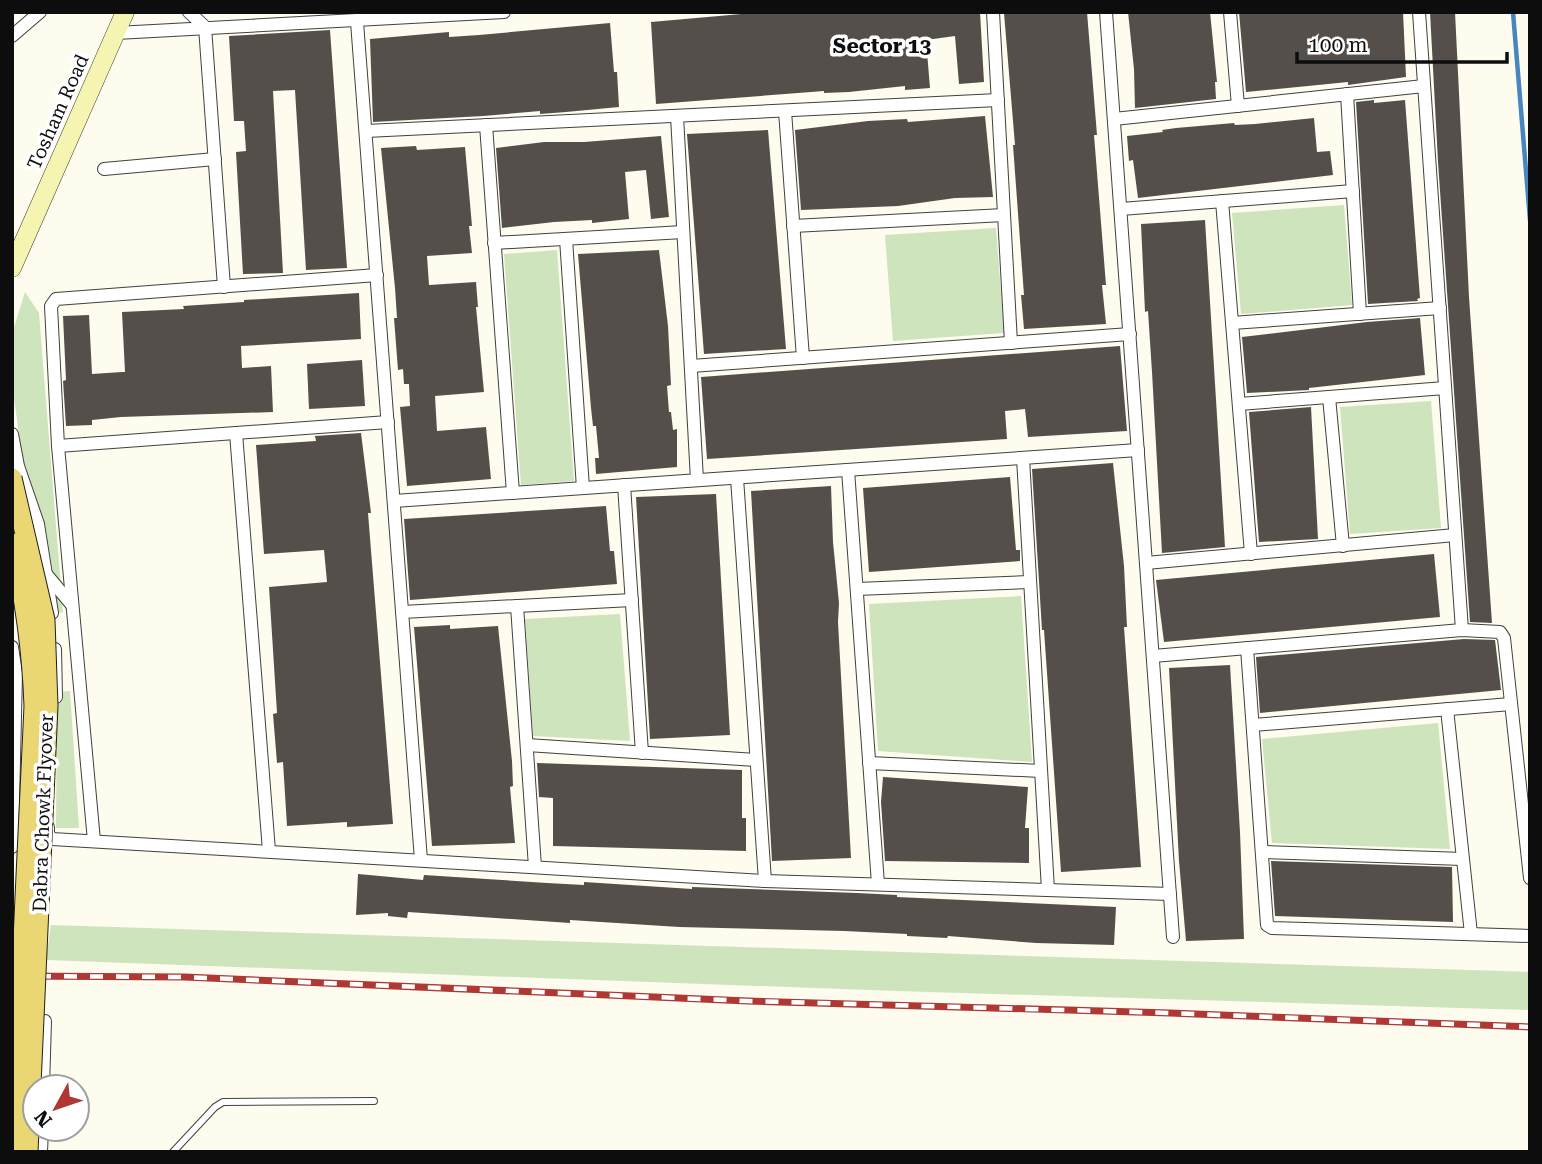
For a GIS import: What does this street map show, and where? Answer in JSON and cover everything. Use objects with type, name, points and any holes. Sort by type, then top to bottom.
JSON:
[{"type":"main road","name":"Tosham Road","points":[[12,268],[125,12]]},
{"type":"main road","name":"Dabra Chowk Flyover","points":[[12,478],[45,620],[48,706],[28,1152]]},
{"type":"main road","name":"Dabra Chowk Flyover","points":[[12,543],[25,594],[31,640],[34,706],[13,1152]]},
{"type":"street","points":[[12,36],[40,12]]},
{"type":"street","points":[[189,12],[205,27],[224,287]]},
{"type":"street","points":[[116,33],[504,12]]},
{"type":"street","points":[[993,12],[1011,343]]},
{"type":"street","points":[[1106,12],[1173,937]]},
{"type":"street","points":[[1230,12],[1238,106]]},
{"type":"street","points":[[1419,12],[1462,630]]},
{"type":"street","points":[[357,22],[421,860]]},
{"type":"street","points":[[1114,119],[1424,86]]},
{"type":"street","points":[[1347,94],[1360,314]]},
{"type":"street","points":[[366,131],[998,100]]},
{"type":"street","points":[[785,111],[803,358]]},
{"type":"street","points":[[677,116],[697,480]]},
{"type":"street","points":[[485,125],[513,493]]},
{"type":"street","points":[[104,169],[215,159]]},
{"type":"street","points":[[1121,209],[1353,191]]},
{"type":"street","points":[[1222,201],[1251,554]]},
{"type":"street","points":[[793,226],[1004,215]]},
{"type":"street","points":[[494,243],[683,232]]},
{"type":"street","points":[[566,239],[583,488]]},
{"type":"street","points":[[94,841],[58,446],[51,306],[53,302],[56,299],[377,275]]},
{"type":"street","points":[[1232,323],[1440,308]]},
{"type":"street","points":[[691,366],[1130,334]]},
{"type":"street","points":[[1239,404],[1445,388]]},
{"type":"street","points":[[1329,397],[1343,545]]},
{"type":"street","points":[[58,446],[388,422]]},
{"type":"street","points":[[236,433],[269,851]]},
{"type":"street","points":[[12,434],[18,466],[38,524],[51,608],[57,674],[48,834],[52,839],[765,881],[1170,894]]},
{"type":"street","points":[[394,501],[1138,450]]},
{"type":"street","points":[[1023,458],[1048,890]]},
{"type":"street","points":[[848,470],[878,884]]},
{"type":"street","points":[[737,478],[765,881]]},
{"type":"street","points":[[624,485],[642,753]]},
{"type":"street","points":[[1146,563],[1455,536]]},
{"type":"street","points":[[46,573],[72,605]]},
{"type":"street","points":[[857,589],[1030,582]]},
{"type":"street","points":[[402,612],[632,600]]},
{"type":"street","points":[[517,606],[535,867]]},
{"type":"street","points":[[1153,656],[1462,630],[1500,632],[1504,638],[1530,878]]},
{"type":"street","points":[[12,648],[16,673],[12,847]]},
{"type":"street","points":[[1247,648],[1267,925],[1272,928],[1530,936]]},
{"type":"street","points":[[1253,724],[1511,704]]},
{"type":"street","points":[[1447,709],[1471,933]]},
{"type":"street","points":[[527,745],[756,760]]},
{"type":"street","points":[[869,763],[1041,771]]},
{"type":"street","points":[[1263,852],[1463,859]]},
{"type":"street","points":[[43,1073],[45,1021]]},
{"type":"lane","points":[[173,1152],[215,1107],[223,1102],[374,1101]]},
{"type":"green space","points":[[1344,205],[1352,305],[1241,314],[1232,213]]},
{"type":"green space","points":[[996,228],[1004,333],[893,341],[885,235]]},
{"type":"green space","points":[[557,250],[574,481],[521,485],[504,254]]},
{"type":"green space","points":[[25,292],[39,313],[63,613],[58,612],[22,456],[12,384],[12,334]]},
{"type":"green space","points":[[1431,401],[1441,528],[1350,534],[1340,407]]},
{"type":"green space","points":[[1021,596],[1032,762],[878,751],[869,604]]},
{"type":"green space","points":[[620,614],[630,741],[533,736],[525,619]]},
{"type":"green space","points":[[70,691],[79,828],[56,828],[57,692]]},
{"type":"green space","points":[[1438,723],[1450,849],[1272,843],[1262,739]]},
{"type":"green space","points":[[51,925],[1530,972],[1530,1010],[896,991],[46,960]]},
{"type":"building","points":[[764,12],[980,12],[984,82],[959,84],[955,36],[926,40],[930,88],[905,90],[905,86],[656,104],[651,22]]},
{"type":"building","points":[[1087,12],[1097,135],[1094,135],[1106,285],[1102,285],[1106,324],[1024,329],[1015,145],[1004,13]]},
{"type":"building","points":[[1128,12],[1210,12],[1217,82],[1216,99],[1135,108]]},
{"type":"building","points":[[1239,12],[1403,12],[1406,77],[1348,85],[1348,82],[1246,92]]},
{"type":"building","points":[[1430,12],[1455,12],[1469,297],[1492,623],[1470,622]]},
{"type":"building","points":[[610,23],[619,107],[540,114],[540,111],[373,122],[370,39],[449,32],[449,37],[479,35]]},
{"type":"building","points":[[330,30],[347,268],[306,270],[295,90],[273,91],[283,273],[243,274],[236,152],[246,151],[244,121],[234,121],[229,36]]},
{"type":"building","points":[[1374,100],[1374,103],[1405,100],[1420,298],[1418,301],[1368,304],[1356,102]]},
{"type":"building","points":[[985,116],[993,197],[955,198],[898,206],[801,210],[795,130],[868,121],[907,119],[908,122]]},
{"type":"building","points":[[1314,118],[1317,152],[1330,151],[1333,175],[1138,198],[1133,160],[1129,161],[1127,136],[1176,128]]},
{"type":"building","points":[[768,130],[786,349],[704,354],[687,134]]},
{"type":"building","points":[[661,136],[669,217],[651,219],[646,170],[625,172],[629,219],[592,223],[592,220],[554,222],[502,228],[496,148],[544,142]]},
{"type":"building","points":[[416,146],[417,150],[465,147],[472,253],[427,256],[429,285],[476,282],[484,392],[435,396],[437,431],[486,427],[491,479],[407,486],[400,407],[410,406],[409,384],[404,384],[403,369],[398,370],[395,288],[381,148]]},
{"type":"building","points":[[1205,220],[1225,547],[1162,553],[1141,224]]},
{"type":"building","points":[[659,250],[668,326],[671,385],[667,386],[669,412],[673,430],[677,429],[677,467],[596,474],[595,458],[599,458],[591,408],[578,254]]},
{"type":"building","points":[[359,293],[361,339],[241,346],[242,368],[271,366],[273,412],[121,417],[92,420],[92,425],[66,426],[63,316],[89,315],[92,374],[125,372],[122,312],[184,309],[183,306],[244,300]]},
{"type":"building","points":[[1420,318],[1425,375],[1309,390],[1247,393],[1242,337]]},
{"type":"building","points":[[1120,346],[1127,431],[1028,437],[1025,409],[1005,411],[1007,439],[707,459],[701,377]]},
{"type":"building","points":[[362,360],[365,406],[309,409],[307,364]]},
{"type":"building","points":[[1311,407],[1318,539],[1259,542],[1249,412]]},
{"type":"building","points":[[361,433],[371,513],[368,513],[393,824],[347,827],[347,822],[287,826],[283,762],[277,763],[273,714],[277,713],[269,587],[327,582],[324,550],[264,554],[256,445],[316,441],[315,436]]},
{"type":"building","points":[[1113,463],[1124,566],[1127,627],[1124,627],[1141,867],[1061,872],[1032,469]]},
{"type":"building","points":[[1010,477],[1016,550],[1020,550],[1020,561],[869,572],[863,488]]},
{"type":"building","points":[[831,486],[851,858],[772,861],[751,491]]},
{"type":"building","points":[[716,494],[730,735],[650,739],[636,497]]},
{"type":"building","points":[[606,506],[610,551],[614,551],[617,584],[410,600],[404,519]]},
{"type":"building","points":[[1434,554],[1440,617],[1164,642],[1156,580]]},
{"type":"building","points":[[450,625],[450,629],[498,626],[512,761],[513,786],[510,787],[515,843],[432,846],[414,627]]},
{"type":"building","points":[[1464,639],[1495,640],[1501,690],[1260,713],[1256,657]]},
{"type":"building","points":[[1230,665],[1244,939],[1186,941],[1169,668]]},
{"type":"building","points":[[537,763],[742,770],[742,818],[746,818],[746,851],[553,846],[553,798],[539,797]]},
{"type":"building","points":[[883,777],[1028,787],[1025,828],[1029,828],[1029,863],[885,861],[881,802]]},
{"type":"building","points":[[1271,861],[1452,867],[1453,922],[1275,916]]},
{"type":"building","points":[[358,874],[423,880],[424,875],[584,885],[584,882],[692,889],[857,893],[1116,907],[1114,945],[844,931],[679,927],[570,920],[570,923],[408,912],[407,918],[388,916],[388,913],[356,915]]},
{"type":"waterway","points":[[1513,12],[1530,220]]},
{"type":"railway","points":[[12,976],[184,977],[748,1001],[1530,1027]]},
{"type":"district","name":"Sector 13","points":[[882,46]]}]
